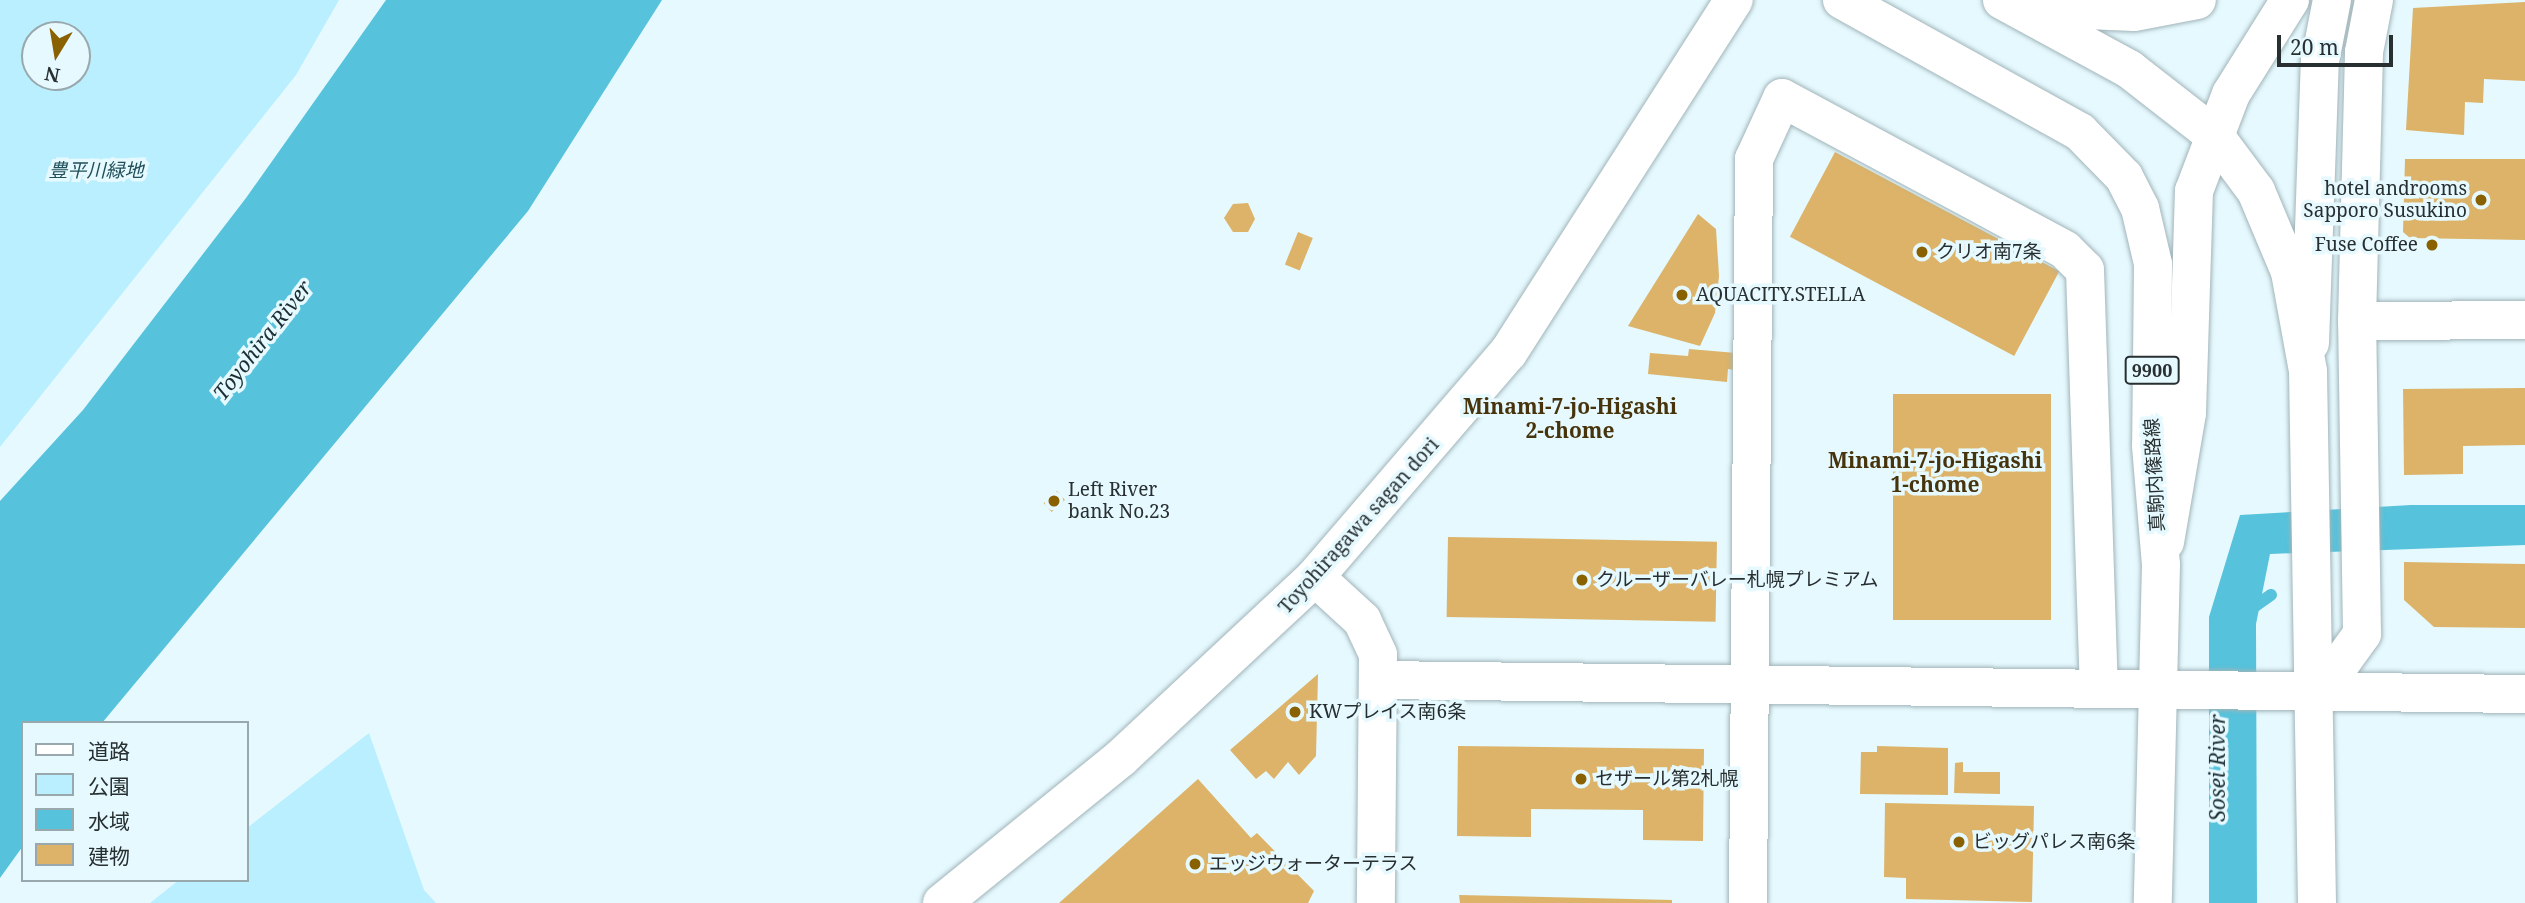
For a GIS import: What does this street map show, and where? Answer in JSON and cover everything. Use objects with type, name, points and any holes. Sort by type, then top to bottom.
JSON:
[{"type":"street","name":"Toyohiragawa sagan dori","points":[[942,903],[1121,758],[1315,577],[1508,353],[1734,0]]},
{"type":"street","name":"真駒内篠路線","points":[[1842,0],[2048,110],[2105,153],[2124,177],[2140,208],[2153,264],[2151,446],[2161,565],[2153,903]]},
{"type":"street","points":[[2009,4],[2134,12],[2197,0]]},
{"type":"street","points":[[2161,565],[2187,414],[2191,215],[2215,135],[2231,94],[2290,0]]},
{"type":"street","points":[[2317,903],[2318,695],[2308,634],[2308,372],[2320,61],[2332,0]]},
{"type":"street","points":[[2318,695],[2362,634],[2357,321],[2364,52],[2374,0]]},
{"type":"street","points":[[2009,4],[2129,69],[2215,135],[2274,228],[2302,319],[2308,372]]},
{"type":"street","points":[[1748,903],[1754,159],[1782,98],[2066,250],[2084,271],[2099,688]]},
{"type":"street","points":[[2357,321],[2525,320]]},
{"type":"street","points":[[1315,577],[1374,637],[1378,680],[1376,903]]},
{"type":"street","points":[[1378,680],[2205,689],[2264,690],[2318,695],[2525,694]]},
{"type":"green space","name":"豊平川緑地","points":[[0,0],[339,0],[296,75],[0,447]]},
{"type":"green space","points":[[369,733],[424,890],[436,903],[150,903],[176,882],[248,882],[248,827]]},
{"type":"water","name":"Toyohira River","points":[[386,0],[662,0],[528,211],[104,721],[21,721],[21,849],[0,878],[0,501],[83,410],[246,198]]},
{"type":"water","name":"Sosei River","points":[[2411,505],[2525,505],[2525,545],[2270,554],[2256,624],[2257,903],[2209,903],[2209,617],[2240,515]]},
{"type":"building","points":[[2525,2],[2525,81],[2484,79],[2483,103],[2465,102],[2464,135],[2406,130],[2413,8]]},
{"type":"building","name":"クリオ南7条","points":[[1835,152],[2059,271],[2014,356],[1790,237]]},
{"type":"building","points":[[2405,159],[2525,159],[2525,240],[2410,238],[2403,232]]},
{"type":"building","points":[[1248,203],[1255,219],[1248,232],[1233,232],[1224,218],[1233,204]]},
{"type":"building","name":"AQUACITY.STELLA","points":[[1698,214],[1716,229],[1719,276],[1715,313],[1700,346],[1628,326]]},
{"type":"building","points":[[1298,232],[1313,238],[1300,270],[1285,264]]},
{"type":"building","points":[[1689,349],[1736,353],[1735,370],[1728,369],[1727,382],[1648,374],[1650,353],[1688,356]]},
{"type":"building","points":[[2525,388],[2525,445],[2463,446],[2463,474],[2404,475],[2403,389]]},
{"type":"building","points":[[1893,394],[2051,394],[2051,620],[1893,620]]},
{"type":"building","name":"Left River bank No.23","points":[[1057,491],[1065,500],[1052,512],[1044,503]]},
{"type":"building","name":"クルーザーバレー札幌プレミアム","points":[[1448,537],[1717,542],[1716,622],[1447,617]]},
{"type":"building","points":[[2404,562],[2525,564],[2525,628],[2434,627],[2404,600]]},
{"type":"building","name":"KWプレイス南6条","points":[[1318,674],[1316,756],[1299,775],[1288,762],[1274,779],[1266,771],[1256,779],[1230,750]]},
{"type":"building","name":"セザール第2札幌","points":[[1458,746],[1704,749],[1703,841],[1643,840],[1643,810],[1531,809],[1531,837],[1457,836]]},
{"type":"building","points":[[1877,746],[1948,748],[1948,795],[1860,794],[1861,752],[1877,752]]},
{"type":"building","points":[[1963,762],[1963,772],[2000,772],[2000,794],[1954,793],[1955,763]]},
{"type":"building","name":"エッジウォーターテラス","points":[[1198,779],[1251,838],[1257,833],[1314,891],[1308,903],[1059,903]]},
{"type":"building","name":"ビッグパレス南6条","points":[[1885,803],[2034,806],[2032,902],[1906,899],[1906,878],[1884,877]]},
{"type":"building","points":[[1459,895],[1672,900],[1672,903],[1460,903]]},
{"type":"waterway","points":[[2248,611],[2271,595]]},
{"type":"place","name":"hotel androoms Sapporo Susukino","points":[[2481,200]]},
{"type":"place","name":"Fuse Coffee","points":[[2432,245]]},
{"type":"place","name":"クリオ南7条","points":[[1922,252]]},
{"type":"place","name":"AQUACITY.STELLA","points":[[1682,295]]},
{"type":"place","name":"Left River bank No.23","points":[[1054,501]]},
{"type":"place","name":"クルーザーバレー札幌プレミアム","points":[[1582,580]]},
{"type":"place","name":"KWプレイス南6条","points":[[1295,712]]},
{"type":"place","name":"セザール第2札幌","points":[[1581,779]]},
{"type":"place","name":"ビッグパレス南6条","points":[[1959,842]]},
{"type":"place","name":"エッジウォーターテラス","points":[[1195,864]]},
{"type":"district","name":"Minami-7-jo-Higashi 2-chome","points":[[1570,418]]},
{"type":"district","name":"Minami-7-jo-Higashi 1-chome","points":[[1935,472]]}]
